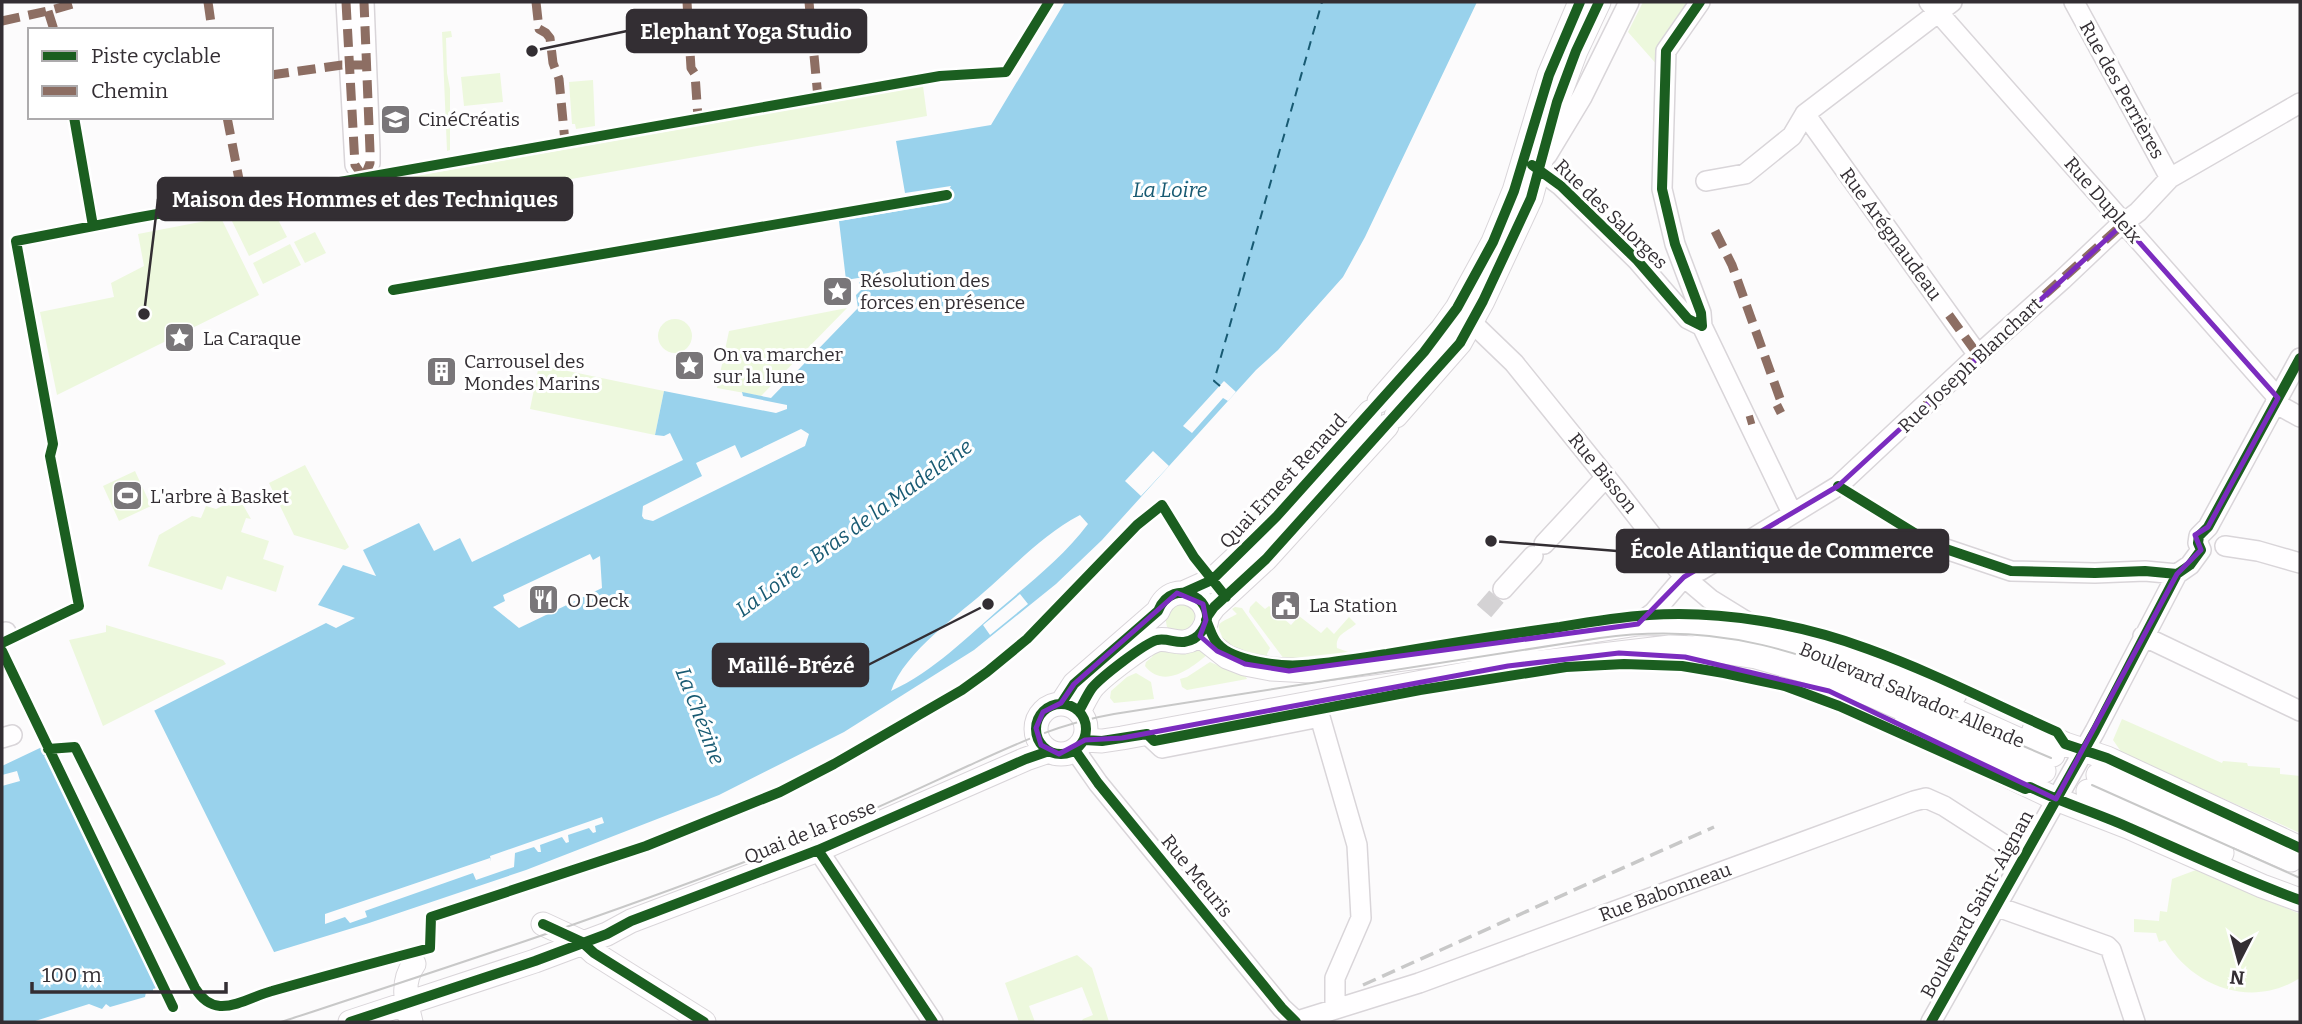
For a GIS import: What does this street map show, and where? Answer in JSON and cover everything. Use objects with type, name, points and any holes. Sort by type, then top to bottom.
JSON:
[{"type":"main road","points":[[1531,164],[1549,75],[1580,2]]},
{"type":"main road","points":[[1531,164],[1576,51],[1599,2]]},
{"type":"main road","name":"Quai Ernest Renaud","points":[[1203,626],[1214,607],[1266,559],[1383,414],[1436,337],[1464,315],[1514,191],[1531,164]]},
{"type":"main road","name":"Quai Ernest Renaud","points":[[1183,593],[1212,580],[1383,414]]},
{"type":"main road","points":[[1183,593],[1200,600],[1205,608],[1203,626],[1184,642],[1156,640],[1129,657],[1070,708],[1074,684],[1158,611],[1166,598],[1183,593]]},
{"type":"main road","points":[[1158,611],[1158,625],[1163,634],[1171,639]]},
{"type":"main road","points":[[1683,623],[1720,623],[1757,628],[1836,645],[1881,660],[2083,750],[2107,758],[2300,848]]},
{"type":"main road","name":"Boulevard Salvador Allende","points":[[1079,745],[1508,666],[1670,647],[1697,648],[1756,657],[1787,665],[2048,763],[1840,659],[1760,635],[1683,623],[1638,624],[1320,670],[1271,669],[1227,657],[1203,626]]},
{"type":"main road","points":[[1619,653],[1685,657],[1799,681],[1860,705],[2056,799],[2300,900]]},
{"type":"main road","points":[[1053,705],[1070,708],[1086,724],[1079,745],[1061,754],[1049,751],[1037,738],[1037,722],[1044,710],[1053,705]]},
{"type":"main road","name":"Quai de la Fosse","points":[[350,1022],[409,1013],[607,934],[631,921],[818,850],[1049,751]]},
{"type":"main road","points":[[2300,864],[2093,783],[2300,888]]},
{"type":"main road","points":[[542,924],[582,942],[594,953],[704,1022]]},
{"type":"main road","points":[[409,1013],[405,982],[407,973],[414,964]]},
{"type":"street","points":[[346,2],[358,65]]},
{"type":"street","points":[[362,164],[358,65],[364,2]]},
{"type":"street","points":[[1531,164],[1582,97],[1629,2]]},
{"type":"street","points":[[1700,2],[1666,51],[1662,189],[1664,208],[1701,313],[1702,326]]},
{"type":"street","name":"Rue des Perrières","points":[[2078,4],[2170,178]]},
{"type":"street","points":[[1706,181],[1745,174],[1792,136],[1805,114],[1940,5]]},
{"type":"street","name":"Rue Dupleix","points":[[1940,5],[2123,224],[2277,401],[2300,417]]},
{"type":"street","name":"Rue Joseph Blanchart","points":[[1638,624],[1654,612],[1684,577],[1701,570],[1838,486],[2170,178],[2300,103]]},
{"type":"street","name":"Rue Arégnaudeau","points":[[1805,114],[1978,355]]},
{"type":"street","name":"Rue des Salorges","points":[[1531,164],[1561,186],[1637,260],[1688,319],[1702,326],[1792,513]]},
{"type":"street","name":"Rue Bisson","points":[[1464,315],[1514,363],[1684,577],[1710,599],[1757,628]]},
{"type":"street","points":[[2208,527],[2222,531],[2225,537],[2225,545],[2220,552],[2213,555],[2201,550],[2199,536],[2208,527],[2300,358]]},
{"type":"street","points":[[1503,589],[1606,477]]},
{"type":"street","points":[[1934,545],[2011,571],[2145,571],[2177,574]]},
{"type":"street","points":[[2225,545],[2300,563]]},
{"type":"street","name":"Boulevard Saint-Aignan","points":[[1931,1022],[2083,750],[2177,574],[2190,565],[2201,550]]},
{"type":"street","points":[[2143,636],[2300,711]]},
{"type":"street","points":[[1147,734],[1162,748],[1320,718],[1357,845],[1358,857],[1361,918],[1335,978],[1335,1009]]},
{"type":"street","name":"Rue Meuris","points":[[1079,745],[1120,811],[1296,1022]]},
{"type":"street","name":"Rue Babonneau","points":[[1296,1022],[1419,983],[1914,801],[1926,799],[1944,806],[2023,857]]},
{"type":"street","points":[[818,850],[933,1022]]},
{"type":"street","points":[[1995,905],[2107,946],[2111,950],[2135,1022]]},
{"type":"highlighted area","points":[[2123,224],[2278,398],[2208,527],[2195,535],[2201,550],[2177,574],[2056,799],[1829,691],[1685,657],[1619,653],[1508,666],[1122,738],[1085,740],[1059,754],[1041,745],[1036,728],[1043,712],[1061,703],[1074,684],[1177,593],[1203,604],[1206,620],[1200,636],[1217,651],[1245,664],[1289,671],[1638,624],[1684,577],[1838,486]]},
{"type":"green space","points":[[1643,2],[1694,2],[1659,67],[1628,32]]},
{"type":"green space","points":[[451,31],[452,37],[446,38],[450,89],[450,150],[447,151],[442,32]]},
{"type":"green space","points":[[500,73],[503,102],[464,106],[461,77]]},
{"type":"green space","points":[[593,80],[595,126],[576,129],[575,124],[572,124],[569,82]]},
{"type":"green space","points":[[923,86],[927,116],[407,208],[405,196],[390,198],[387,181]]},
{"type":"green space","points":[[270,204],[287,237],[249,256],[227,211]]},
{"type":"green space","points":[[221,218],[259,295],[57,395],[40,312],[114,297],[111,283],[144,266],[138,234]]},
{"type":"green space","points":[[315,232],[326,253],[305,263],[294,242]]},
{"type":"green space","points":[[290,244],[301,265],[263,284],[253,263]]},
{"type":"green space","points":[[847,308],[761,396],[717,388],[729,331]]},
{"type":"green space","name":"On va marcher sur la lune","points":[[675,319],[687,324],[692,336],[687,348],[675,353],[663,348],[658,336],[663,324]]},
{"type":"green space","points":[[539,365],[664,391],[655,435],[530,409]]},
{"type":"green space","points":[[305,465],[349,547],[345,550],[294,535],[269,483]]},
{"type":"green space","name":"L'arbre à Basket","points":[[135,471],[151,506],[119,521],[103,486]]},
{"type":"green space","points":[[239,498],[251,519],[246,518],[241,532],[269,541],[263,559],[284,566],[276,592],[227,576],[222,590],[148,566],[159,535],[192,516],[201,518],[206,506],[216,509]]},
{"type":"green space","points":[[1178,601],[1198,608],[1192,633],[1171,631],[1167,627],[1165,617]]},
{"type":"green space","points":[[1256,601],[1265,609],[1269,606],[1291,625],[1299,616],[1321,633],[1327,627],[1334,634],[1349,617],[1356,624],[1340,636],[1337,643],[1337,648],[1348,652],[1284,659],[1249,612]]},
{"type":"green space","points":[[1242,608],[1270,648],[1268,661],[1226,647],[1219,626],[1237,614],[1232,609]]},
{"type":"green space","points":[[106,625],[223,660],[226,664],[103,726],[69,640],[106,632]]},
{"type":"green space","points":[[1195,648],[1209,653],[1178,674],[1161,676],[1145,666],[1154,649]]},
{"type":"green space","points":[[1210,662],[1247,679],[1187,690],[1182,687],[1180,679]]},
{"type":"green space","points":[[1136,673],[1151,682],[1154,699],[1114,703],[1110,698],[1111,691]]},
{"type":"green space","points":[[2122,719],[2222,763],[2247,763],[2248,766],[2280,768],[2280,774],[2300,776],[2300,833],[2122,753],[2113,740]]},
{"type":"green space","points":[[2196,870],[2300,914],[2300,978],[2282,987],[2262,992],[2225,988],[2207,981],[2191,970],[2165,940],[2159,942],[2156,933],[2134,932],[2134,919],[2159,921],[2160,911],[2167,912],[2172,879]]},
{"type":"green space","points":[[1077,955],[1092,968],[1109,1022],[1081,1022],[1093,1015],[1082,987],[1029,1006],[1035,1022],[1019,1022],[1005,983]]},
{"type":"water","name":"La Loire","points":[[1065,2],[1477,2],[1365,237],[1343,277],[1102,540],[1056,584],[974,650],[844,732],[719,795],[526,870],[369,923],[153,989],[153,992],[146,992],[145,997],[110,1007],[106,1004],[102,1009],[89,1004],[32,1022],[2,1022],[2,786],[20,781],[17,771],[2,775],[2,766],[42,747],[46,755],[83,747],[326,623],[336,628],[355,618],[318,605],[343,565],[376,576],[363,550],[419,523],[434,551],[460,538],[472,562],[683,460],[670,433],[664,436],[655,435],[664,391],[776,413],[787,409],[787,405],[743,396],[742,392],[771,398],[858,308],[856,295],[861,290],[859,282],[901,275],[900,271],[846,280],[839,221],[940,204],[951,186],[905,193],[896,141],[991,125]],"holes":[[[1080,515],[1088,524],[1048,567],[963,641],[922,674],[891,691],[898,676],[921,648],[1034,548]]]},
{"type":"pier","points":[[1224,381],[1236,392],[1228,401],[1223,398],[1192,433],[1183,426]]},
{"type":"pier","points":[[801,429],[809,434],[805,446],[653,521],[642,516],[643,506],[702,476],[696,463],[735,445],[741,458]]},
{"type":"pier","points":[[1153,451],[1169,466],[1141,496],[1125,481]]},
{"type":"pier","points":[[590,554],[593,560],[600,556],[602,588],[519,628],[493,607],[505,601],[503,595]]},
{"type":"pier","points":[[1020,594],[1028,604],[990,635],[983,625]]},
{"type":"pier","points":[[153,708],[276,956],[162,991],[40,744],[44,744],[47,750],[79,736],[85,743]]},
{"type":"pier","points":[[602,817],[604,823],[595,826],[596,832],[593,833],[589,828],[568,835],[569,842],[566,843],[562,837],[540,845],[541,852],[534,847],[515,853],[514,867],[476,880],[473,873],[365,911],[367,917],[350,923],[345,917],[325,924],[325,914],[490,858],[491,861],[490,856]]},
{"type":"ferry route","points":[[1220,386],[1214,381],[1322,2]]},
{"type":"tunnel","points":[[1484,611],[1503,589]]},
{"type":"tram line","points":[[281,1022],[555,931],[758,857],[1058,728],[1114,714],[1600,638],[1685,634],[1762,645],[1799,655],[1874,682],[2051,758]]},
{"type":"tram line","points":[[2092,785],[2300,878]]},
{"type":"railway","points":[[1363,985],[1714,827]]},
{"type":"marked path","points":[[2,21],[80,2]]},
{"type":"marked path","points":[[208,2],[212,28]]},
{"type":"marked path","points":[[346,2],[355,165],[364,178]]},
{"type":"marked path","points":[[364,2],[370,163],[364,178]]},
{"type":"marked path","points":[[536,2],[539,29],[550,38],[553,63],[559,79],[565,142]]},
{"type":"marked path","points":[[687,2],[691,68],[695,74],[698,118]]},
{"type":"marked path","points":[[809,2],[818,98]]},
{"type":"marked path","points":[[48,11],[53,28]]},
{"type":"marked path","points":[[273,75],[342,65],[368,65]]},
{"type":"marked path","points":[[227,119],[243,200]]},
{"type":"marked path","points":[[1926,405],[2123,224]]},
{"type":"marked path","points":[[1715,231],[1732,265],[1783,407],[1775,411]]},
{"type":"marked path","points":[[1949,315],[1978,355]]},
{"type":"marked path","points":[[1747,421],[1754,419]]},
{"type":"cycle path","points":[[2,643],[79,606],[50,456],[53,444],[16,241],[940,76],[1006,72],[1049,2]]},
{"type":"cycle path","points":[[1183,593],[1212,580],[1277,516],[1424,352],[1457,308],[1493,242],[1514,191],[1549,75],[1580,2]]},
{"type":"cycle path","points":[[1207,617],[1214,607],[1266,559],[1460,343],[1483,301],[1531,198],[1557,102],[1576,51],[1599,2]]},
{"type":"cycle path","points":[[1532,165],[1561,186],[1637,260],[1688,319],[1702,326],[1701,313],[1675,244],[1662,189],[1666,51],[1700,2]]},
{"type":"cycle path","points":[[74,119],[93,226]]},
{"type":"cycle path","points":[[393,290],[947,195]]},
{"type":"cycle path","points":[[2201,550],[2199,536],[2208,527],[2300,358]]},
{"type":"cycle path","points":[[1838,486],[1934,545],[2011,571],[2145,571],[2177,574]]},
{"type":"cycle path","points":[[48,749],[75,747],[195,988],[208,1003],[226,1006],[430,948],[431,917],[646,846],[780,792],[834,764],[962,690],[987,672],[1027,639],[1137,525],[1162,505],[1194,557],[1226,597]]},
{"type":"cycle path","points":[[1931,1022],[2095,731],[2177,574],[2190,565],[2201,550]]},
{"type":"cycle path","points":[[1061,704],[1074,684],[1158,611],[1165,600],[1174,594],[1184,593],[1201,602],[1206,610],[1207,620],[1198,635],[1184,642],[1157,640],[1143,647],[1097,683],[1079,711]]},
{"type":"cycle path","points":[[1206,620],[1216,642],[1234,655],[1258,662],[1294,665],[1345,660],[1638,616],[1704,615],[1788,626],[1842,640],[1939,678],[2057,732],[2065,744],[2107,758],[2300,848]]},
{"type":"cycle path","points":[[2,651],[173,1007]]},
{"type":"cycle path","points":[[1084,740],[1102,741],[1147,734],[1154,741],[1420,690],[1566,667],[1624,664],[1682,666],[1785,686],[1839,706],[2025,789],[2030,787],[2300,900]]},
{"type":"cycle path","points":[[1061,704],[1079,711],[1086,729],[1079,747],[1061,754],[1043,747],[1036,729],[1043,711],[1061,704]]},
{"type":"cycle path","points":[[1075,750],[1098,783],[1296,1022]]},
{"type":"cycle path","points":[[350,1022],[535,961],[607,934],[631,921],[818,850],[1049,751]]},
{"type":"cycle path","points":[[818,850],[933,1022]]},
{"type":"cycle path","points":[[543,924],[582,942],[594,953],[704,1022]]},
{"type":"place","name":"Elephant Yoga Studio","points":[[532,51]]},
{"type":"place","name":"CinéCréatis","points":[[395,119]]},
{"type":"place","name":"Résolution des forces en présence","points":[[837,291]]},
{"type":"place","name":"Maison des Hommes et des Techniques","points":[[144,314]]},
{"type":"place","name":"La Caraque","points":[[180,338]]},
{"type":"place","name":"On va marcher sur la lune","points":[[690,365]]},
{"type":"place","name":"Carrousel des Mondes Marins","points":[[441,372]]},
{"type":"place","name":"L'arbre à Basket","points":[[127,496]]},
{"type":"place","name":"École Atlantique de Commerce","points":[[1491,541]]},
{"type":"place","name":"O Deck","points":[[544,600]]},
{"type":"place","name":"Maillé-Brézé","points":[[988,604]]},
{"type":"place","name":"La Station","points":[[1286,605]]},
{"type":"water label","name":"La Loire - Bras de la Madeleine","points":[[854,528]]},
{"type":"water label","name":"La Chézine","points":[[700,716]]}]
